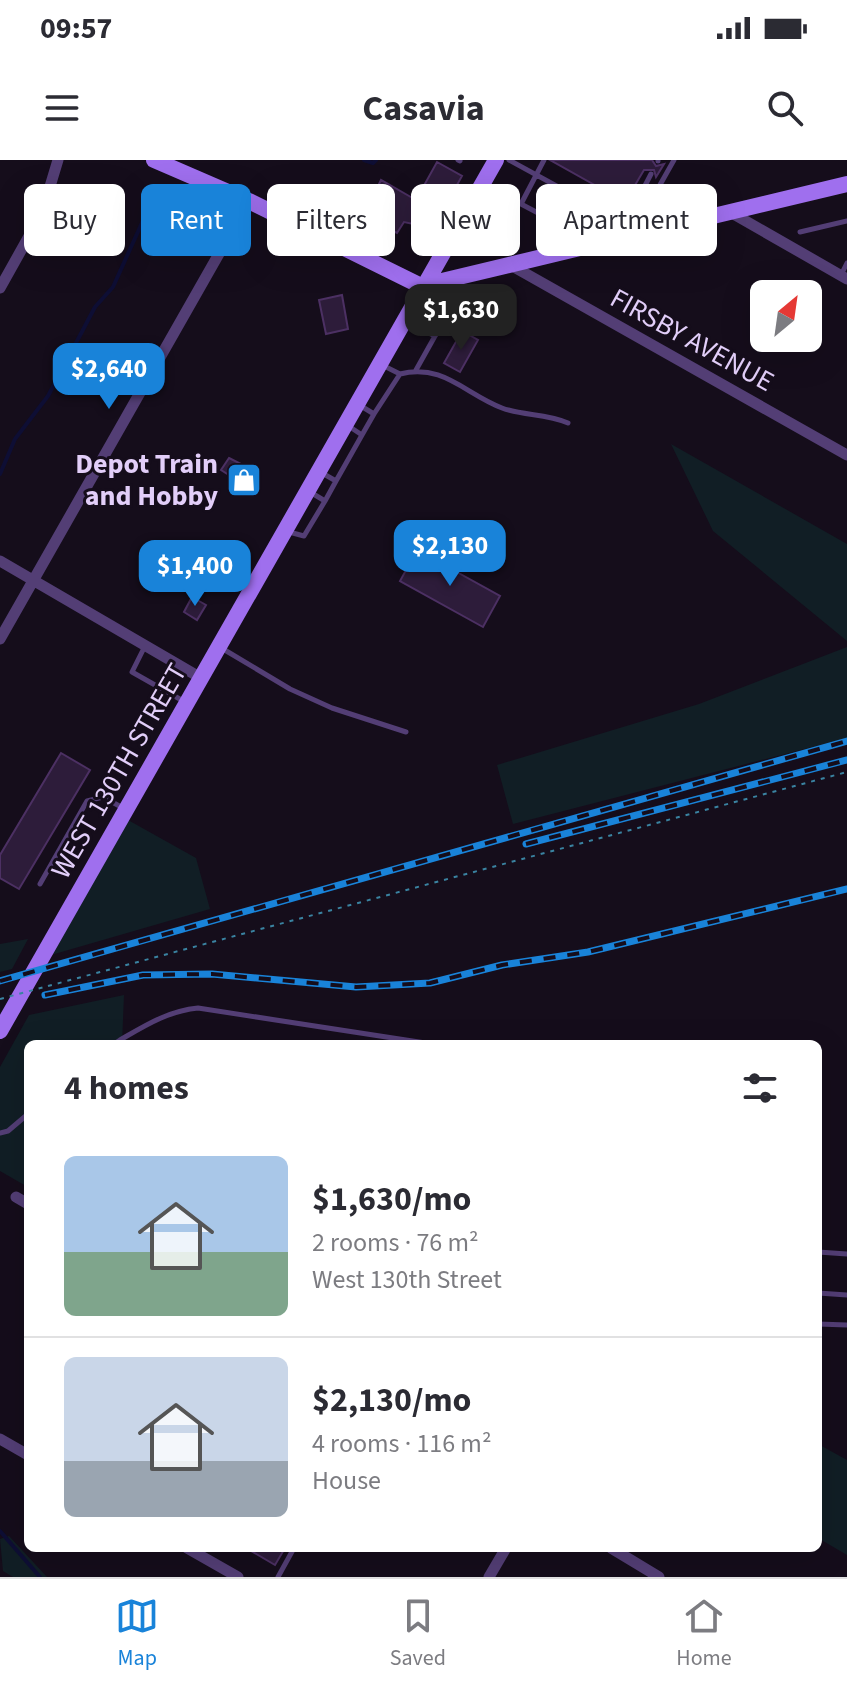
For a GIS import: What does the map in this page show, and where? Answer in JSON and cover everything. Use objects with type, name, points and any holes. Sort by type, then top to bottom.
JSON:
[{"type":"main road","points":[[154,160],[210,184]]},
{"type":"main road","name":"WEST 130TH STREET","points":[[0,1031],[421,286],[496,160]]},
{"type":"main road","points":[[717,215],[847,184]]},
{"type":"main road","points":[[251,202],[421,286],[556,256]]},
{"type":"street","points":[[0,288],[42,213],[58,160]]},
{"type":"street","points":[[730,212],[844,277]]},
{"type":"street","points":[[0,639],[218,256]]},
{"type":"street","name":"FIRSBY AVENUE","points":[[514,267],[847,455]]},
{"type":"street","points":[[0,561],[201,678]]},
{"type":"street","points":[[16,1197],[24,1202]]},
{"type":"street","points":[[0,1439],[24,1453]]},
{"type":"street","points":[[194,1552],[238,1577]]},
{"type":"street","points":[[489,1577],[504,1552]]},
{"type":"street","points":[[618,1552],[659,1577]]},
{"type":"lane","points":[[509,160],[552,184]]},
{"type":"lane","points":[[536,212],[521,204],[544,160]]},
{"type":"lane","points":[[660,184],[674,160]]},
{"type":"lane","points":[[646,184],[651,174]]},
{"type":"lane","points":[[800,232],[847,221]]},
{"type":"lane","points":[[844,277],[847,263]]},
{"type":"lane","points":[[416,370],[435,336],[451,316],[483,306]]},
{"type":"lane","points":[[402,320],[435,336]]},
{"type":"lane","points":[[378,363],[400,374],[416,370],[445,375],[503,408],[549,414],[568,423]]},
{"type":"lane","points":[[284,531],[304,536],[400,374]]},
{"type":"lane","points":[[356,403],[374,414]]},
{"type":"lane","points":[[344,424],[362,435]]},
{"type":"lane","points":[[318,470],[336,481]]},
{"type":"lane","points":[[306,491],[325,501]]},
{"type":"lane","points":[[146,646],[132,672],[187,703]]},
{"type":"lane","points":[[219,646],[290,689],[332,708],[406,732]]},
{"type":"lane","points":[[40,884],[87,801],[103,797],[127,810]]},
{"type":"lane","points":[[120,1040],[157,1018],[178,1010],[198,1008],[406,1040]]},
{"type":"lane","points":[[0,1133],[8,1131],[24,1117]]},
{"type":"lane","points":[[822,1252],[847,1254]]},
{"type":"lane","points":[[822,1293],[847,1295]]},
{"type":"lane","points":[[822,1324],[847,1325]]},
{"type":"lane","points":[[278,1577],[292,1552]]},
{"type":"path","points":[[0,999],[847,772]]},
{"type":"shaded area","points":[[671,444],[847,544],[847,641],[713,531]]},
{"type":"shaded area","points":[[847,647],[847,738],[513,824],[497,765],[699,704]]},
{"type":"shaded area","points":[[128,820],[196,858],[210,909],[51,955]]},
{"type":"shaded area","points":[[28,939],[12,969],[0,972],[0,944]]},
{"type":"shaded area","points":[[124,995],[122,1040],[24,1040],[24,1185],[0,1171],[0,1067],[29,1015]]},
{"type":"shaded area","points":[[822,1446],[847,1460],[847,1555],[822,1540]]},
{"type":"shaded area","points":[[9,1536],[47,1577],[13,1577],[3,1571],[0,1539]]},
{"type":"building","points":[[550,160],[652,160],[656,166],[664,164],[656,177],[654,170],[644,170],[636,184],[593,184]]},
{"type":"building","points":[[437,162],[462,176],[458,184],[425,184]]},
{"type":"building","points":[[395,188],[411,197],[411,224],[404,222],[397,233],[395,232]]},
{"type":"building","points":[[342,295],[348,329],[326,334],[319,300]]},
{"type":"building","points":[[462,331],[478,340],[460,372],[444,363]]},
{"type":"building","name":"Depot Train and Hobby","points":[[229,458],[257,472],[248,487],[221,470]]},
{"type":"building","points":[[417,550],[500,596],[483,627],[400,581]]},
{"type":"building","points":[[192,597],[206,605],[197,620],[184,612]]},
{"type":"building","points":[[61,753],[90,770],[19,889],[0,878],[0,855]]},
{"type":"building","points":[[253,1552],[283,1552],[275,1565]]},
{"type":"waterway","points":[[364,160],[373,163],[376,160]]},
{"type":"waterway","points":[[0,474],[15,439],[48,396],[95,307],[113,287],[141,225]]},
{"type":"waterway","points":[[0,1531],[40,1577]]},
{"type":"railway","points":[[0,981],[847,741]]},
{"type":"railway","points":[[526,844],[847,760]]},
{"type":"railway","points":[[45,995],[143,975],[212,974],[356,987],[430,983],[502,965],[588,952],[847,889]]},
{"type":"place","name":"Depot Train and Hobby","points":[[244,480]]}]
